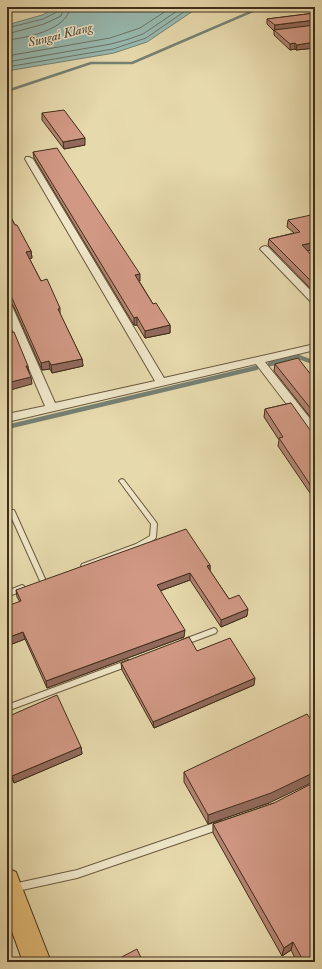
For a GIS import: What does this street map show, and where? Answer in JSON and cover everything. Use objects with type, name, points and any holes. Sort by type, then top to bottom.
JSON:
[{"type":"main road","points":[[8,885],[37,962]]},
{"type":"street","points":[[28,159],[161,382]]},
{"type":"street","points":[[265,249],[315,301]]},
{"type":"street","points":[[7,306],[51,406]]},
{"type":"street","points":[[7,418],[51,406],[315,347]]},
{"type":"street","points":[[258,360],[315,433]]},
{"type":"lane","points":[[80,567],[138,546],[153,536],[154,524],[122,481]]},
{"type":"lane","points":[[12,512],[43,580]]},
{"type":"lane","points":[[36,583],[51,578]]},
{"type":"lane","points":[[7,594],[29,586]]},
{"type":"lane","points":[[177,645],[214,631]]},
{"type":"lane","points":[[7,708],[133,661]]},
{"type":"lane","points":[[8,885],[77,874],[227,822]]},
{"type":"water","name":"Sungai Klang","points":[[58,7],[199,7],[147,42],[114,53],[7,71],[7,25],[42,15]]},
{"type":"building","points":[[315,13],[315,20],[275,25],[267,19]]},
{"type":"building","points":[[315,25],[315,42],[297,45],[295,43],[290,44],[274,30]]},
{"type":"building","points":[[64,110],[85,138],[63,142],[42,113]]},
{"type":"building","points":[[57,148],[140,274],[135,275],[153,304],[156,303],[170,325],[145,331],[137,317],[134,318],[33,152]]},
{"type":"building","points":[[7,210],[31,251],[26,252],[41,281],[47,279],[60,308],[58,309],[82,359],[51,365],[49,361],[41,363],[12,298],[7,293]]},
{"type":"building","points":[[311,215],[315,218],[315,242],[302,245],[315,259],[315,285],[269,239],[300,232],[288,220]]},
{"type":"building","points":[[14,332],[31,377],[7,383],[7,333]]},
{"type":"building","points":[[298,358],[315,380],[315,414],[275,364]]},
{"type":"building","points":[[291,403],[315,437],[315,484],[311,486],[279,438],[283,437],[265,409]]},
{"type":"building","points":[[186,529],[210,565],[207,566],[229,599],[239,595],[248,609],[221,620],[190,573],[157,585],[185,630],[46,681],[23,632],[7,638],[7,606],[21,601],[16,590]]},
{"type":"building","points":[[189,637],[197,651],[230,638],[255,678],[153,722],[121,663]]},
{"type":"building","points":[[57,695],[81,747],[12,776],[7,764],[7,717]]},
{"type":"building","points":[[307,714],[315,725],[315,772],[271,793],[208,815],[184,772]]},
{"type":"building","points":[[315,782],[315,962],[304,962],[293,942],[284,948],[213,824],[274,803]]},
{"type":"building","points":[[137,949],[143,962],[112,962]]},
{"type":"waterway","points":[[7,91],[91,63],[132,63],[262,7]]},
{"type":"waterway","points":[[270,364],[299,357],[315,363]]},
{"type":"waterway","points":[[7,427],[256,368]]}]
